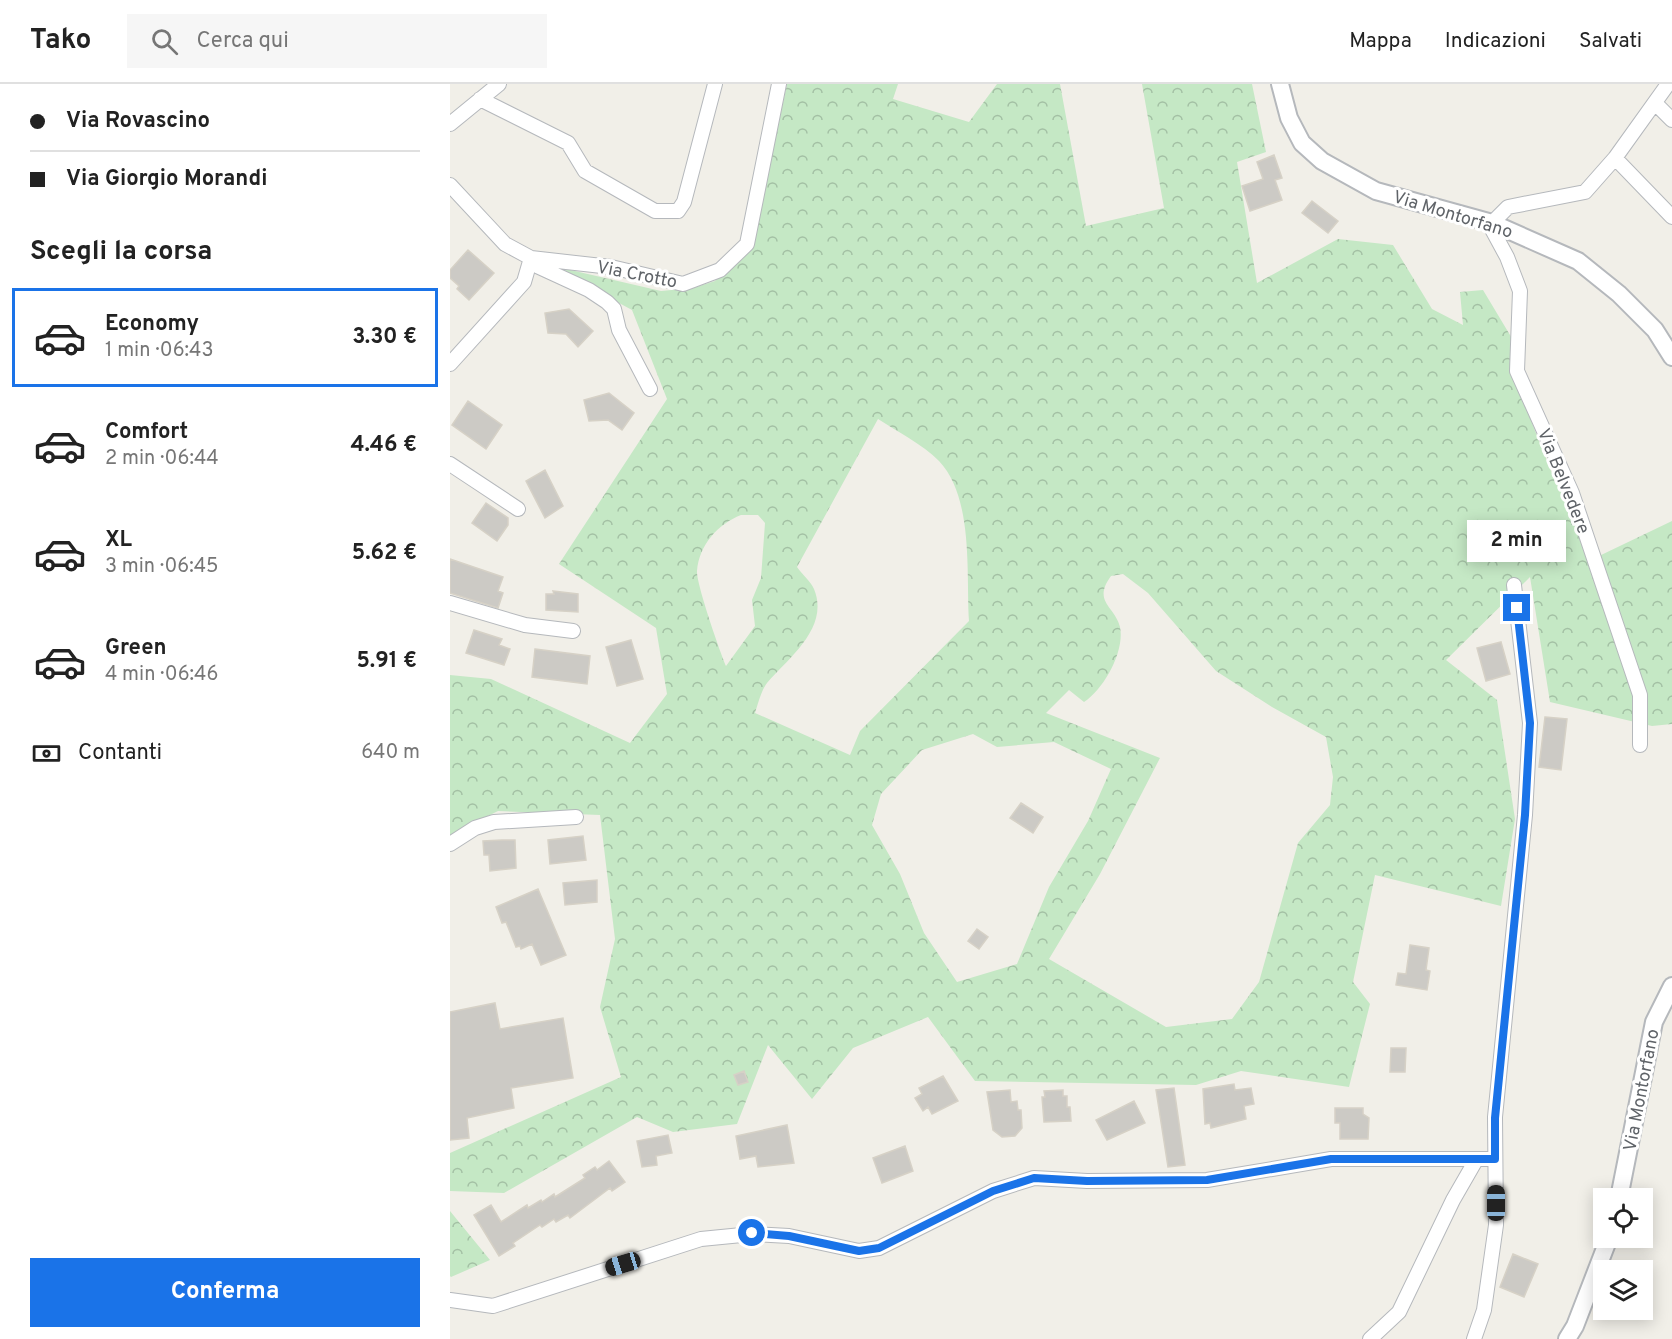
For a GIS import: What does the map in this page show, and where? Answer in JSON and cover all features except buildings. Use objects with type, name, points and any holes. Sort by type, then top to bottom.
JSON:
[{"type":"street","points":[[450,124],[499,84]]},
{"type":"street","points":[[480,99],[568,143],[585,171],[655,211],[678,211],[684,202],[715,84]]},
{"type":"street","name":"Via Crotto","points":[[531,258],[611,267],[683,284],[720,270],[747,244],[779,84]]},
{"type":"street","name":"Via Montorfano","points":[[1280,84],[1289,118],[1302,143],[1322,161],[1376,190],[1490,222],[1578,261],[1626,301],[1654,330],[1672,357]]},
{"type":"street","points":[[1490,222],[1508,207],[1585,192],[1615,158],[1668,84]]},
{"type":"street","points":[[1655,103],[1672,120]]},
{"type":"street","points":[[1615,158],[1672,217]]},
{"type":"street","points":[[454,190],[505,244],[531,258],[539,267],[589,290],[614,309],[619,330],[650,389]]},
{"type":"street","name":"Via Belvedere","points":[[1490,222],[1520,291],[1517,370],[1572,493],[1640,695],[1641,745]]},
{"type":"street","points":[[450,364],[524,282],[531,258]]},
{"type":"street","points":[[450,464],[518,509]]},
{"type":"street","points":[[1474,1339],[1484,1310],[1496,1225],[1495,1118],[1525,815],[1530,723],[1514,585]]},
{"type":"street","points":[[450,603],[525,625],[573,631]]},
{"type":"street","points":[[450,844],[475,828],[494,822],[576,817]]},
{"type":"street","name":"Via Montorfano","points":[[1621,1188],[1654,1022],[1672,986]]},
{"type":"street","points":[[450,1300],[493,1306],[701,1239],[752,1233],[789,1236],[859,1251],[879,1248],[993,1191],[1034,1178],[1087,1181],[1207,1180],[1331,1159],[1495,1159]]},
{"type":"street","points":[[1370,1339],[1399,1312],[1453,1200],[1476,1160]]},
{"type":"street","points":[[1567,1339],[1575,1326],[1605,1248]]},
{"type":"green space","points":[[787,84],[898,84],[893,99],[969,122],[997,84],[1060,84],[1086,226],[1164,208],[1142,84],[1252,84],[1266,152],[1237,162],[1257,283],[1338,239],[1393,245],[1432,309],[1463,325],[1460,292],[1483,290],[1525,360],[1523,385],[1532,423],[1555,481],[1599,556],[1672,521],[1672,724],[1652,726],[1550,702],[1530,577],[1446,660],[1497,700],[1515,819],[1501,906],[1375,875],[1353,982],[1370,1004],[1349,1087],[1241,1071],[1196,1085],[975,1081],[928,1017],[853,1048],[812,1099],[768,1045],[737,1124],[673,1132],[637,1117],[504,1193],[450,1191],[450,1153],[621,1077],[600,1007],[615,939],[600,815],[498,811],[450,835],[450,675],[491,679],[630,743],[667,694],[656,628],[559,564],[667,399],[632,310],[549,265],[661,291],[693,288],[715,281],[755,234]],"holes":[[[878,419],[925,449],[939,461],[950,477],[958,495],[966,537],[969,621],[860,731],[850,755],[755,713],[765,686],[804,641],[816,617],[817,603],[814,589],[797,567]],[[741,515],[758,515],[765,523],[761,578],[752,600],[755,626],[726,666],[704,603],[697,571],[701,553],[706,544],[717,530]],[[1123,574],[1148,593],[1216,671],[1272,707],[1326,737],[1333,777],[1330,805],[1298,843],[1259,982],[1232,1019],[1166,1027],[1049,959],[1100,874],[1160,758],[1046,713],[1069,690],[1084,702],[1099,688],[1111,669],[1121,637],[1117,620],[1104,598],[1106,585],[1111,576]],[[973,734],[997,747],[1054,742],[1111,769],[1088,821],[1049,887],[1017,964],[957,982],[924,933],[900,874],[872,825],[881,794],[922,750]]]},
{"type":"green space","points":[[450,1211],[490,1260],[451,1277],[450,1276]]},
{"type":"route","points":[[752,1233],[789,1236],[859,1251],[879,1248],[993,1191],[1034,1178],[1087,1181],[1207,1180],[1331,1159],[1495,1159],[1495,1118],[1525,815],[1530,723],[1517,608]]}]
